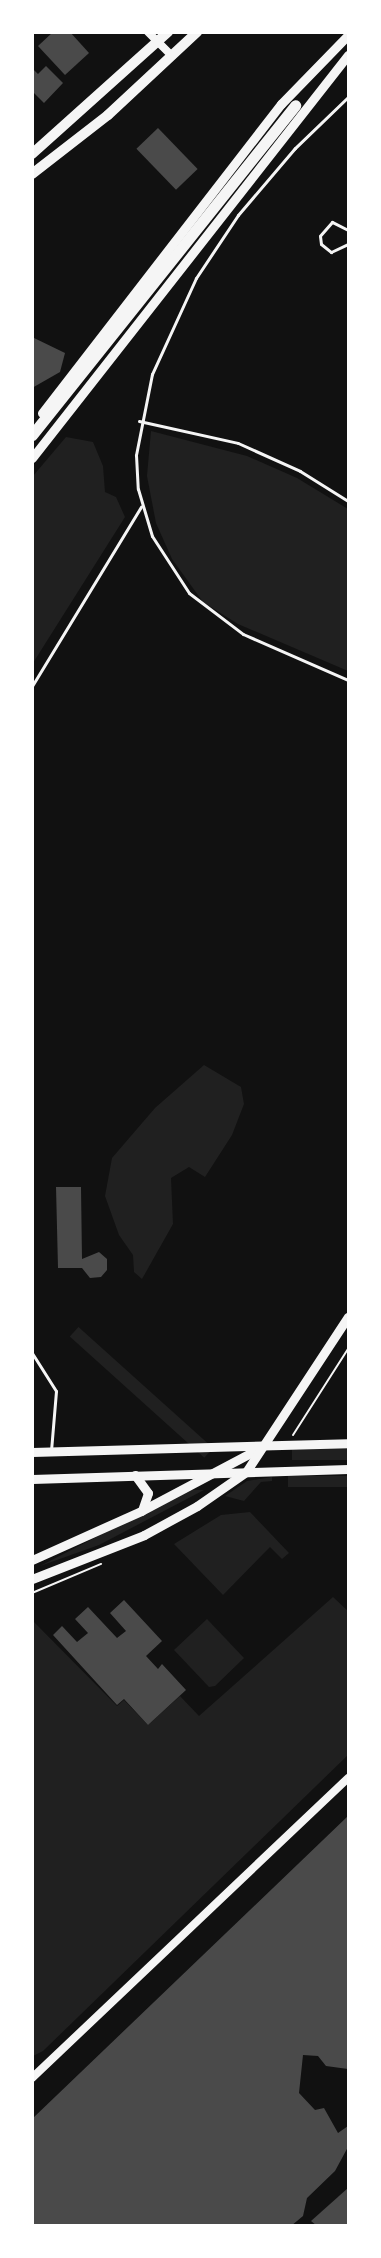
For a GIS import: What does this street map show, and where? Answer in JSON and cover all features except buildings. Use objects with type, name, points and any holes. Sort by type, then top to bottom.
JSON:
[{"type":"highway","points":[[32,435],[295,105]]},
{"type":"main road","points":[[32,154],[168,32]]},
{"type":"main road","points":[[32,174],[108,115],[196,32]]},
{"type":"main road","points":[[32,426],[281,104],[348,35]]},
{"type":"main road","points":[[32,458],[348,54]]},
{"type":"main road","points":[[32,1579],[144,1535],[212,1497],[246,1472],[265,1446],[348,1317]]},
{"type":"main road","points":[[32,1452],[348,1443]]},
{"type":"main road","points":[[32,1560],[142,1511],[210,1472],[265,1446]]},
{"type":"main road","points":[[32,1479],[135,1474],[348,1469]]},
{"type":"main road","points":[[135,1474],[148,1493],[142,1511]]},
{"type":"street","points":[[148,32],[172,56]]},
{"type":"street","points":[[32,2078],[348,1778]]},
{"type":"lane","points":[[348,97],[295,148],[244,208],[196,278],[152,374],[139,421],[136,472],[142,506],[167,564],[201,605],[243,634],[348,680]]},
{"type":"lane","points":[[348,230],[332,222],[320,236],[321,244],[331,252],[348,244]]},
{"type":"lane","points":[[139,421],[190,429],[246,446],[300,470],[348,501]]},
{"type":"lane","points":[[32,686],[142,506]]},
{"type":"lane","points":[[32,1353],[56,1391],[51,1452]]},
{"type":"path","points":[[285,1446],[348,1349]]},
{"type":"shaded area","points":[[151,431],[247,456],[297,478],[348,509],[348,671],[238,624],[203,602],[172,559],[156,523],[147,476]]},
{"type":"shaded area","points":[[66,437],[93,442],[103,466],[105,492],[116,497],[125,517],[33,663],[33,476]]},
{"type":"shaded area","points":[[204,1065],[241,1087],[244,1104],[232,1135],[205,1177],[189,1167],[171,1178],[173,1224],[142,1279],[134,1272],[133,1255],[119,1235],[105,1196],[112,1158],[155,1108]]},
{"type":"shaded area","points":[[78,1327],[213,1448],[204,1458],[70,1337]]},
{"type":"shaded area","points":[[292,1448],[348,1448],[348,1460],[292,1460]]},
{"type":"shaded area","points":[[288,1476],[348,1476],[348,1487],[288,1487]]},
{"type":"shaded area","points":[[272,1477],[272,1481],[261,1482],[244,1501],[225,1496],[247,1481]]},
{"type":"shaded area","points":[[188,1490],[204,1490],[99,1545],[40,1566]]},
{"type":"shaded area","points":[[250,1512],[289,1553],[282,1559],[270,1547],[223,1595],[174,1544],[221,1515]]},
{"type":"shaded area","points":[[333,1597],[348,1611],[348,1755],[43,2051],[33,2056],[33,1621],[117,1706],[124,1700],[148,1725],[180,1696],[199,1716]]},
{"type":"shaded area","points":[[207,1619],[244,1658],[215,1686],[209,1687],[174,1650]]}]
